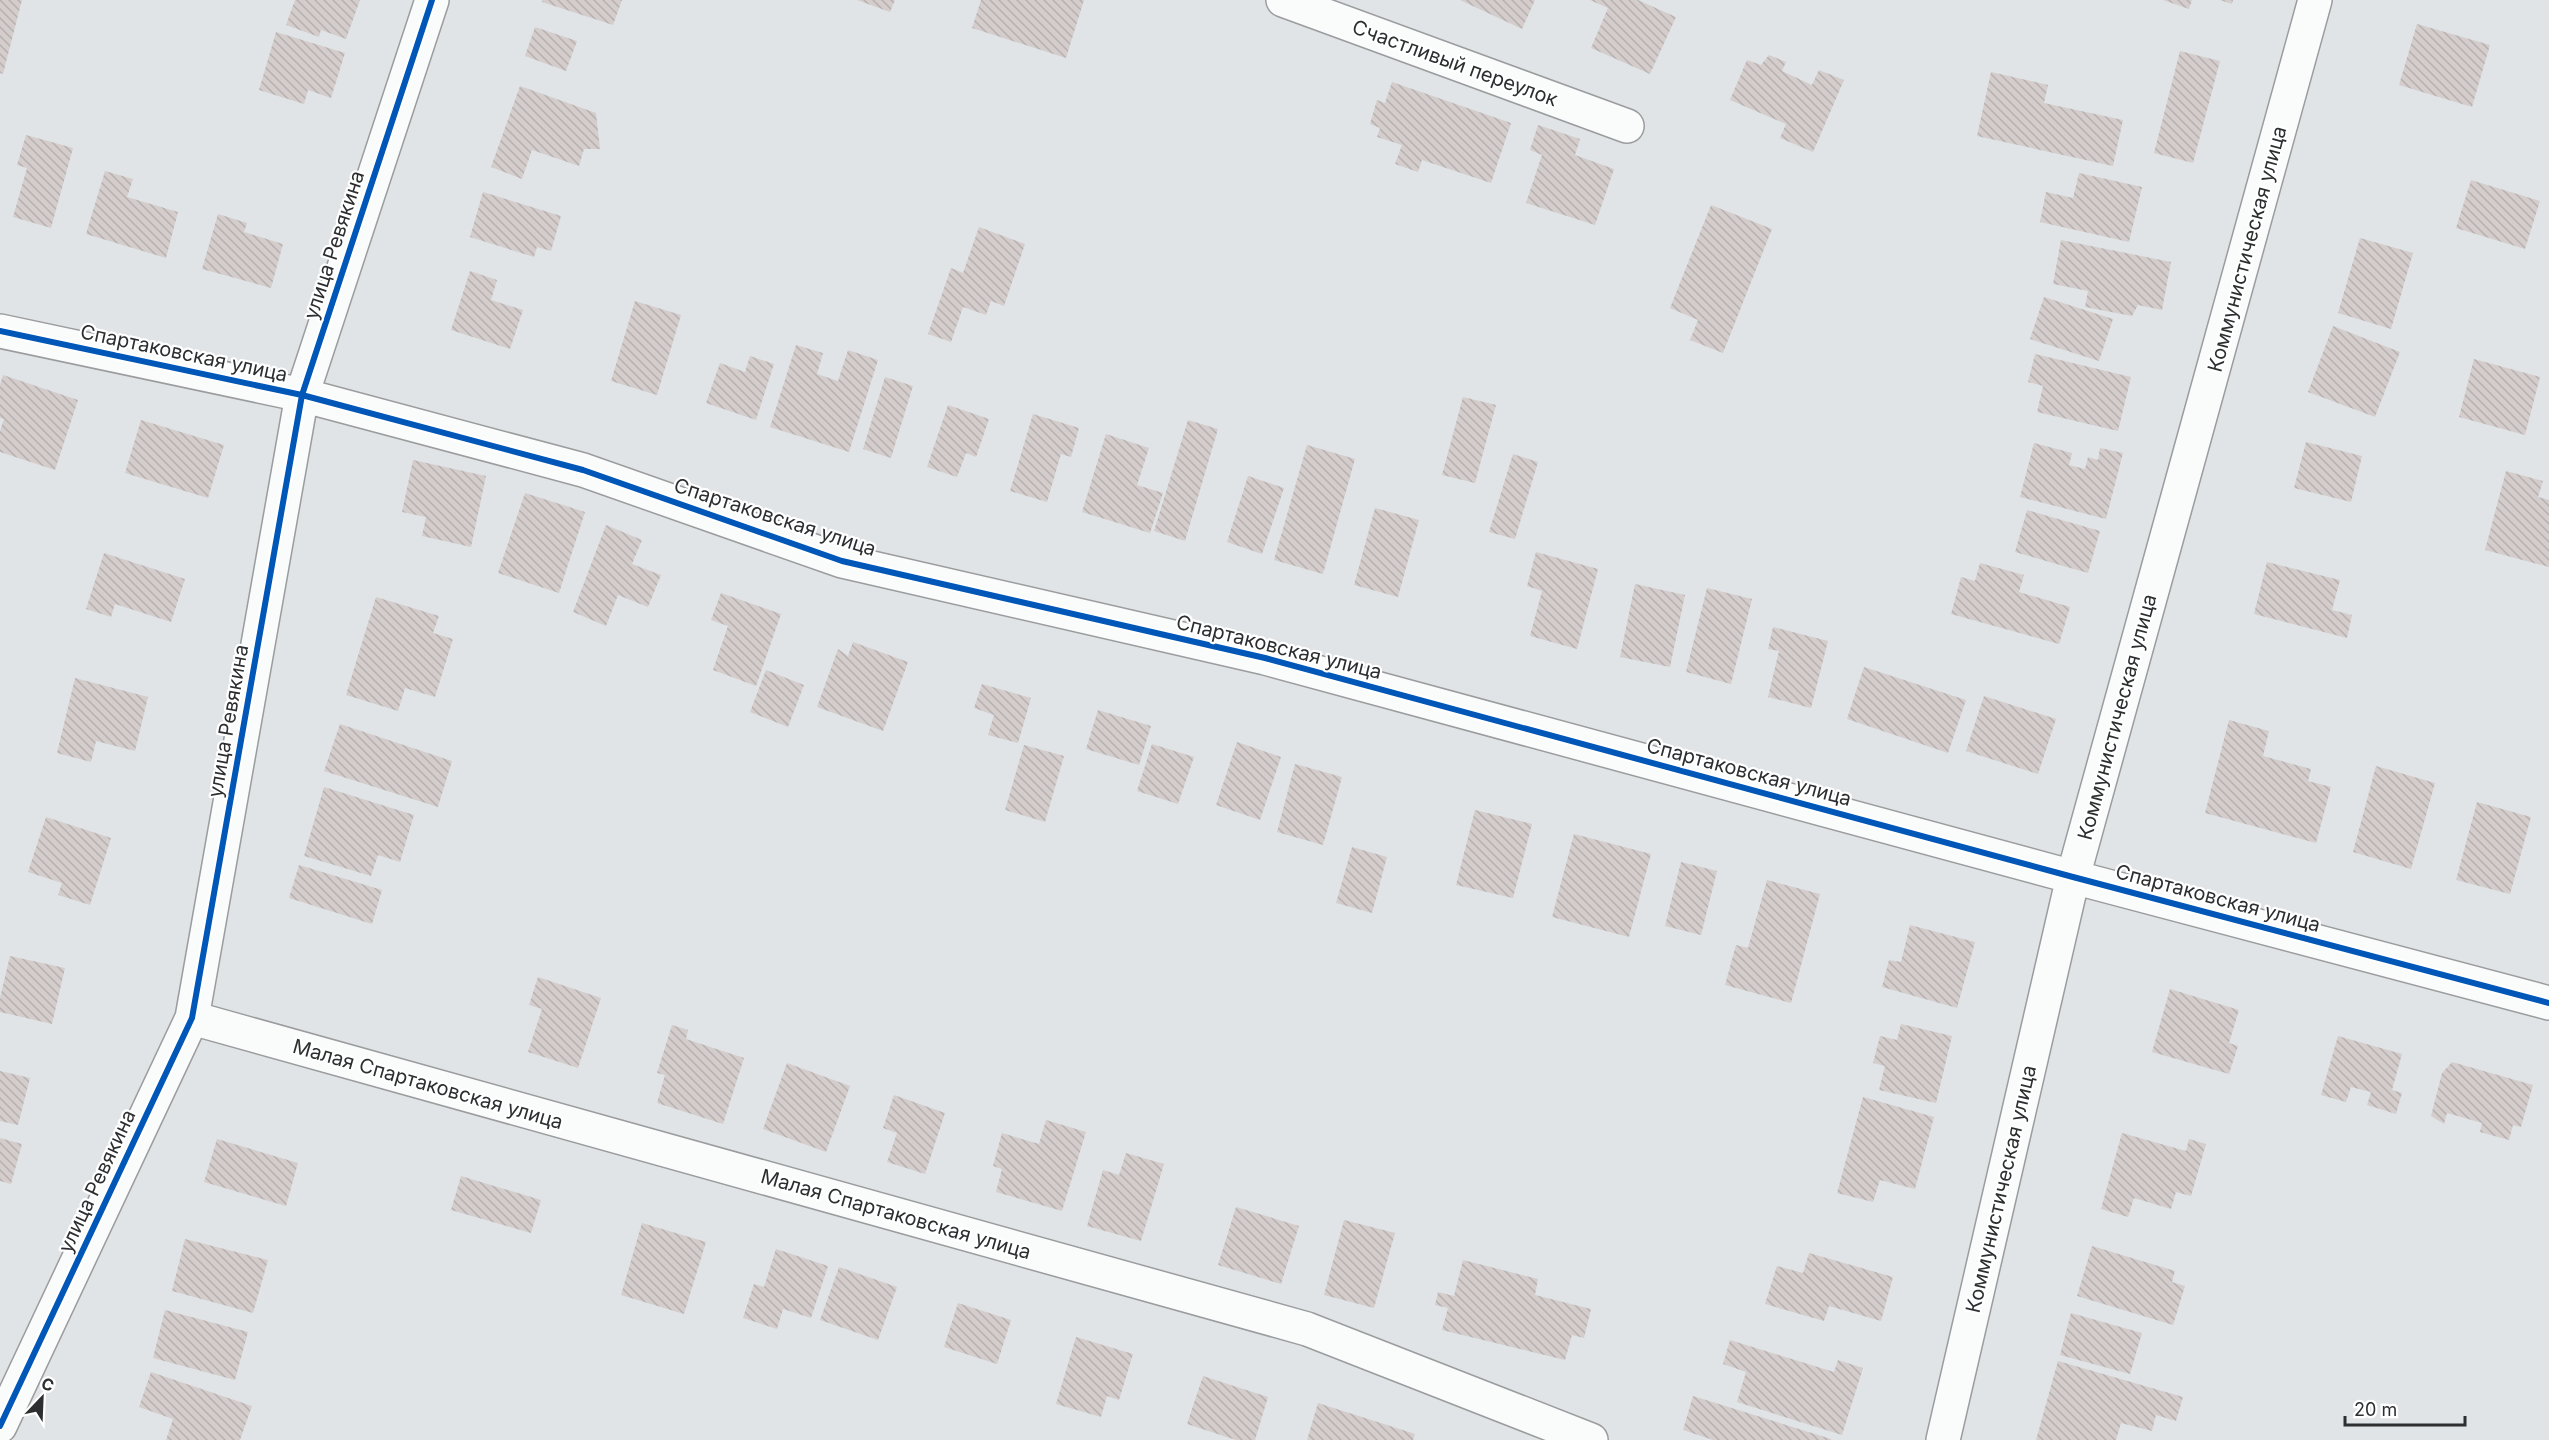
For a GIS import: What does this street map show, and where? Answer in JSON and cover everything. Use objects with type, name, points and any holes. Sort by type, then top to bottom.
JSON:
[{"type":"street","name":"улица Ревякина","points":[[0,1426],[192,1018],[302,395],[432,0]]},
{"type":"street","name":"Счастливый переулок","points":[[1283,0],[1627,126]]},
{"type":"street","name":"Коммунистическая улица","points":[[1943,1440],[2073,877],[2315,0]]},
{"type":"street","name":"Спартаковская улица","points":[[0,331],[302,395],[583,470],[842,561],[1265,658],[2073,877],[2549,1003]]},
{"type":"street","name":"Малая Спартаковская улица","points":[[192,1018],[1307,1329],[1591,1440]]},
{"type":"building","points":[[0,0],[22,0],[3,74],[0,73]]},
{"type":"building","points":[[295,0],[360,0],[346,39],[321,30],[319,37],[286,25]]},
{"type":"building","points":[[542,0],[622,0],[613,25],[542,2]]},
{"type":"building","points":[[857,0],[895,0],[890,12]]},
{"type":"building","points":[[981,0],[1084,0],[1066,58],[972,28]]},
{"type":"building","points":[[1460,0],[1535,0],[1522,29]]},
{"type":"building","points":[[1590,0],[1638,0],[1676,17],[1650,74],[1591,48],[1608,8]]},
{"type":"building","points":[[2163,0],[2192,0],[2189,9]]},
{"type":"building","points":[[2220,0],[2233,0],[2232,4]]},
{"type":"building","points":[[2417,24],[2490,45],[2472,107],[2399,85]]},
{"type":"building","points":[[535,27],[577,41],[566,71],[525,56]]},
{"type":"building","points":[[276,32],[345,53],[331,98],[308,90],[304,104],[259,90]]},
{"type":"building","points":[[2180,51],[2220,61],[2193,163],[2154,153]]},
{"type":"building","points":[[1769,55],[1786,62],[1782,71],[1812,85],[1819,70],[1844,80],[1813,152],[1780,138],[1786,124],[1730,100],[1747,60],[1761,65]]},
{"type":"building","points":[[1991,72],[2048,85],[2044,103],[2123,120],[2113,166],[1977,136]]},
{"type":"building","points":[[1392,82],[1511,123],[1491,183],[1422,160],[1418,172],[1395,164],[1402,145],[1377,137],[1380,128],[1370,124],[1377,100],[1385,103]]},
{"type":"building","points":[[520,86],[596,113],[600,149],[584,149],[579,166],[532,150],[522,179],[491,167]]},
{"type":"building","points":[[1538,125],[1580,139],[1575,155],[1614,169],[1595,225],[1526,203],[1542,155],[1530,150]]},
{"type":"building","points":[[26,135],[73,148],[51,228],[13,217],[27,168],[17,165]]},
{"type":"building","points":[[105,171],[133,179],[127,197],[178,212],[166,258],[86,234]]},
{"type":"building","points":[[2079,173],[2142,187],[2129,242],[2040,222],[2046,192],[2073,198]]},
{"type":"building","points":[[2471,180],[2540,201],[2525,249],[2456,228]]},
{"type":"building","points":[[483,192],[561,216],[551,251],[537,247],[534,257],[470,237]]},
{"type":"building","points":[[1711,205],[1772,229],[1723,353],[1690,340],[1698,320],[1670,308]]},
{"type":"building","points":[[218,214],[247,223],[244,232],[283,244],[271,288],[202,269]]},
{"type":"building","points":[[979,227],[1025,244],[1004,306],[991,301],[986,315],[963,307],[951,342],[928,334],[951,268],[963,273]]},
{"type":"building","points":[[2360,238],[2413,253],[2391,329],[2338,313]]},
{"type":"building","points":[[2061,240],[2171,262],[2162,310],[2138,305],[2132,316],[2085,307],[2088,291],[2053,284]]},
{"type":"building","points":[[470,271],[497,280],[491,300],[523,310],[510,349],[451,330]]},
{"type":"building","points":[[2044,297],[2113,319],[2099,361],[2030,339]]},
{"type":"building","points":[[635,301],[681,315],[657,395],[611,381]]},
{"type":"building","points":[[2333,326],[2400,352],[2375,417],[2308,392]]},
{"type":"building","points":[[796,345],[823,353],[817,374],[838,381],[848,350],[878,360],[849,452],[770,427]]},
{"type":"building","points":[[2035,354],[2131,377],[2118,431],[2037,412],[2043,386],[2028,382]]},
{"type":"building","points":[[750,356],[774,364],[756,420],[706,403],[720,363],[745,372]]},
{"type":"building","points":[[2474,359],[2540,377],[2525,435],[2459,417]]},
{"type":"building","points":[[3,375],[78,400],[55,470],[0,452],[0,431],[4,419],[0,418],[0,385]]},
{"type":"building","points":[[885,377],[913,386],[891,458],[863,449]]},
{"type":"building","points":[[1463,397],[1496,405],[1475,483],[1442,475]]},
{"type":"building","points":[[948,405],[989,419],[976,457],[966,453],[957,477],[927,467]]},
{"type":"building","points":[[1033,414],[1079,428],[1071,457],[1061,454],[1047,502],[1010,491]]},
{"type":"building","points":[[141,420],[224,445],[208,498],[125,473]]},
{"type":"building","points":[[1188,420],[1218,429],[1185,541],[1154,531]]},
{"type":"building","points":[[1106,434],[1149,448],[1137,485],[1163,493],[1150,533],[1082,512]]},
{"type":"building","points":[[2306,442],[2362,456],[2351,502],[2294,488]]},
{"type":"building","points":[[2034,443],[2072,453],[2069,465],[2085,469],[2088,457],[2098,460],[2100,448],[2123,453],[2106,519],[2020,497]]},
{"type":"building","points":[[1307,445],[1355,459],[1323,574],[1274,560]]},
{"type":"building","points":[[1513,454],[1538,462],[1515,539],[1489,532]]},
{"type":"building","points":[[413,460],[486,476],[471,547],[422,536],[426,517],[402,512]]},
{"type":"building","points":[[2506,471],[2543,481],[2538,497],[2549,500],[2549,567],[2485,550]]},
{"type":"building","points":[[1248,476],[1284,488],[1262,554],[1227,542]]},
{"type":"building","points":[[525,493],[585,512],[559,593],[498,573]]},
{"type":"building","points":[[1375,508],[1419,520],[1398,597],[1354,585]]},
{"type":"building","points":[[2027,510],[2100,531],[2088,573],[2015,552]]},
{"type":"building","points":[[606,525],[642,540],[632,564],[661,575],[648,607],[618,595],[606,626],[573,612]]},
{"type":"building","points":[[1536,552],[1598,569],[1577,649],[1530,636],[1542,591],[1527,586]]},
{"type":"building","points":[[104,553],[185,579],[171,622],[115,604],[111,617],[86,609]]},
{"type":"building","points":[[2267,562],[2340,580],[2332,610],[2352,615],[2347,638],[2254,614]]},
{"type":"building","points":[[1980,563],[2024,575],[2019,592],[2070,607],[2059,644],[1951,614],[1961,577],[1975,581]]},
{"type":"building","points":[[1635,584],[1685,595],[1670,667],[1620,657]]},
{"type":"building","points":[[1707,588],[1752,599],[1731,684],[1686,672]]},
{"type":"building","points":[[721,593],[781,614],[756,686],[713,670],[728,626],[711,620]]},
{"type":"building","points":[[376,597],[439,616],[433,633],[453,639],[435,697],[405,688],[398,711],[346,695]]},
{"type":"building","points":[[1773,627],[1828,641],[1811,708],[1768,697],[1779,651],[1768,649]]},
{"type":"building","points":[[853,642],[908,662],[883,731],[817,707],[838,649],[848,656]]},
{"type":"building","points":[[1864,667],[1966,700],[1948,753],[1847,719]]},
{"type":"building","points":[[766,670],[804,685],[788,727],[750,712]]},
{"type":"building","points":[[75,678],[148,697],[135,751],[96,741],[91,762],[57,753]]},
{"type":"building","points":[[982,684],[1031,698],[1018,743],[988,735],[994,715],[974,708]]},
{"type":"building","points":[[1984,696],[2056,719],[2038,774],[1966,751]]},
{"type":"building","points":[[1098,710],[1151,726],[1139,765],[1086,749]]},
{"type":"building","points":[[2229,720],[2269,731],[2263,756],[2311,769],[2308,781],[2331,787],[2316,843],[2205,813]]},
{"type":"building","points":[[340,724],[452,761],[438,807],[324,771]]},
{"type":"building","points":[[1237,742],[1281,757],[1260,820],[1216,805]]},
{"type":"building","points":[[1152,744],[1194,757],[1178,804],[1137,791]]},
{"type":"building","points":[[1024,745],[1064,756],[1045,822],[1005,810]]},
{"type":"building","points":[[1295,764],[1342,777],[1323,845],[1277,832]]},
{"type":"building","points":[[2376,766],[2435,783],[2411,869],[2353,852]]},
{"type":"building","points":[[324,787],[414,815],[400,862],[378,855],[371,876],[304,856]]},
{"type":"building","points":[[2477,802],[2531,817],[2510,894],[2456,880]]},
{"type":"building","points":[[1475,810],[1532,824],[1513,898],[1456,885]]},
{"type":"building","points":[[46,817],[111,838],[90,905],[58,895],[62,883],[28,872]]},
{"type":"building","points":[[1574,834],[1651,854],[1629,937],[1552,917]]},
{"type":"building","points":[[1352,847],[1387,857],[1372,913],[1336,903]]},
{"type":"building","points":[[1681,862],[1717,871],[1701,935],[1665,926]]},
{"type":"building","points":[[299,865],[382,890],[372,924],[289,898]]},
{"type":"building","points":[[1767,880],[1820,894],[1791,1003],[1725,985],[1736,945],[1748,948]]},
{"type":"building","points":[[1910,925],[1975,942],[1957,1008],[1882,987],[1889,960],[1901,962]]},
{"type":"building","points":[[10,956],[65,968],[52,1024],[0,1012],[0,998]]},
{"type":"building","points":[[538,977],[601,998],[578,1068],[528,1052],[542,1009],[529,1005]]},
{"type":"building","points":[[2170,989],[2239,1010],[2229,1043],[2238,1046],[2229,1074],[2152,1052]]},
{"type":"building","points":[[1901,1024],[1952,1036],[1936,1103],[1879,1090],[1885,1066],[1873,1063],[1880,1036],[1897,1040]]},
{"type":"building","points":[[672,1025],[688,1030],[686,1039],[744,1058],[723,1124],[657,1103],[665,1075],[657,1073]]},
{"type":"building","points":[[2338,1036],[2402,1054],[2392,1090],[2402,1093],[2396,1114],[2367,1105],[2371,1092],[2351,1087],[2346,1102],[2321,1095]]},
{"type":"building","points":[[2452,1062],[2533,1085],[2521,1127],[2513,1125],[2509,1140],[2480,1132],[2482,1123],[2447,1113],[2444,1124],[2431,1116],[2442,1073]]},
{"type":"building","points":[[787,1063],[850,1086],[826,1152],[763,1129]]},
{"type":"building","points":[[0,1071],[30,1078],[18,1125],[0,1121]]},
{"type":"building","points":[[894,1095],[945,1113],[925,1174],[887,1162],[897,1133],[883,1128]]},
{"type":"building","points":[[1863,1097],[1934,1117],[1915,1189],[1880,1180],[1873,1202],[1837,1193]]},
{"type":"building","points":[[1046,1120],[1086,1132],[1062,1211],[996,1192],[1002,1169],[993,1166],[1002,1133],[1039,1144]]},
{"type":"building","points":[[2122,1133],[2186,1151],[2189,1139],[2206,1144],[2191,1196],[2176,1192],[2171,1209],[2134,1198],[2128,1217],[2101,1209]]},
{"type":"building","points":[[0,1138],[22,1144],[11,1184],[0,1181]]},
{"type":"building","points":[[217,1139],[298,1163],[286,1206],[204,1182]]},
{"type":"building","points":[[1126,1153],[1164,1164],[1141,1241],[1087,1226],[1103,1170],[1119,1175]]},
{"type":"building","points":[[461,1176],[541,1200],[531,1233],[451,1210]]},
{"type":"building","points":[[1236,1207],[1299,1226],[1281,1284],[1218,1265]]},
{"type":"building","points":[[1344,1220],[1395,1233],[1374,1308],[1324,1295]]},
{"type":"building","points":[[642,1223],[706,1242],[684,1314],[621,1295]]},
{"type":"building","points":[[185,1239],[268,1260],[253,1313],[172,1291]]},
{"type":"building","points":[[2092,1246],[2175,1271],[2172,1282],[2185,1286],[2173,1325],[2077,1296]]},
{"type":"building","points":[[776,1249],[828,1266],[811,1318],[783,1309],[777,1329],[743,1318],[754,1284],[764,1287]]},
{"type":"building","points":[[1809,1253],[1893,1277],[1881,1321],[1829,1306],[1824,1321],[1765,1304],[1777,1266],[1803,1273]]},
{"type":"building","points":[[1463,1260],[1538,1279],[1535,1295],[1591,1309],[1584,1338],[1572,1335],[1565,1360],[1442,1330],[1448,1308],[1435,1305],[1438,1292],[1454,1296]]},
{"type":"building","points":[[839,1267],[897,1287],[878,1340],[820,1320]]},
{"type":"building","points":[[958,1303],[1011,1320],[997,1364],[944,1347]]},
{"type":"building","points":[[165,1310],[248,1332],[235,1380],[153,1358]]},
{"type":"building","points":[[2071,1313],[2142,1333],[2130,1374],[2060,1355]]},
{"type":"building","points":[[1076,1337],[1133,1354],[1119,1400],[1107,1396],[1101,1417],[1056,1404]]},
{"type":"building","points":[[1730,1340],[1834,1372],[1838,1360],[1863,1368],[1842,1435],[1737,1402],[1746,1372],[1723,1364]]},
{"type":"building","points":[[2058,1361],[2183,1397],[2176,1421],[2156,1415],[2152,1431],[2121,1423],[2116,1440],[2036,1440]]},
{"type":"building","points":[[151,1372],[252,1406],[240,1440],[166,1440],[173,1419],[139,1407]]},
{"type":"building","points":[[1203,1376],[1268,1397],[1255,1440],[1236,1440],[1187,1424]]},
{"type":"building","points":[[1693,1396],[1831,1440],[1713,1440],[1683,1430]]},
{"type":"building","points":[[1318,1403],[1415,1434],[1413,1440],[1307,1440]]},
{"type":"cycle path","points":[[0,1426],[192,1018],[302,395],[432,0]]},
{"type":"cycle path","points":[[0,331],[302,395],[583,470],[842,561],[1265,658],[2073,877],[2549,1003]]}]
